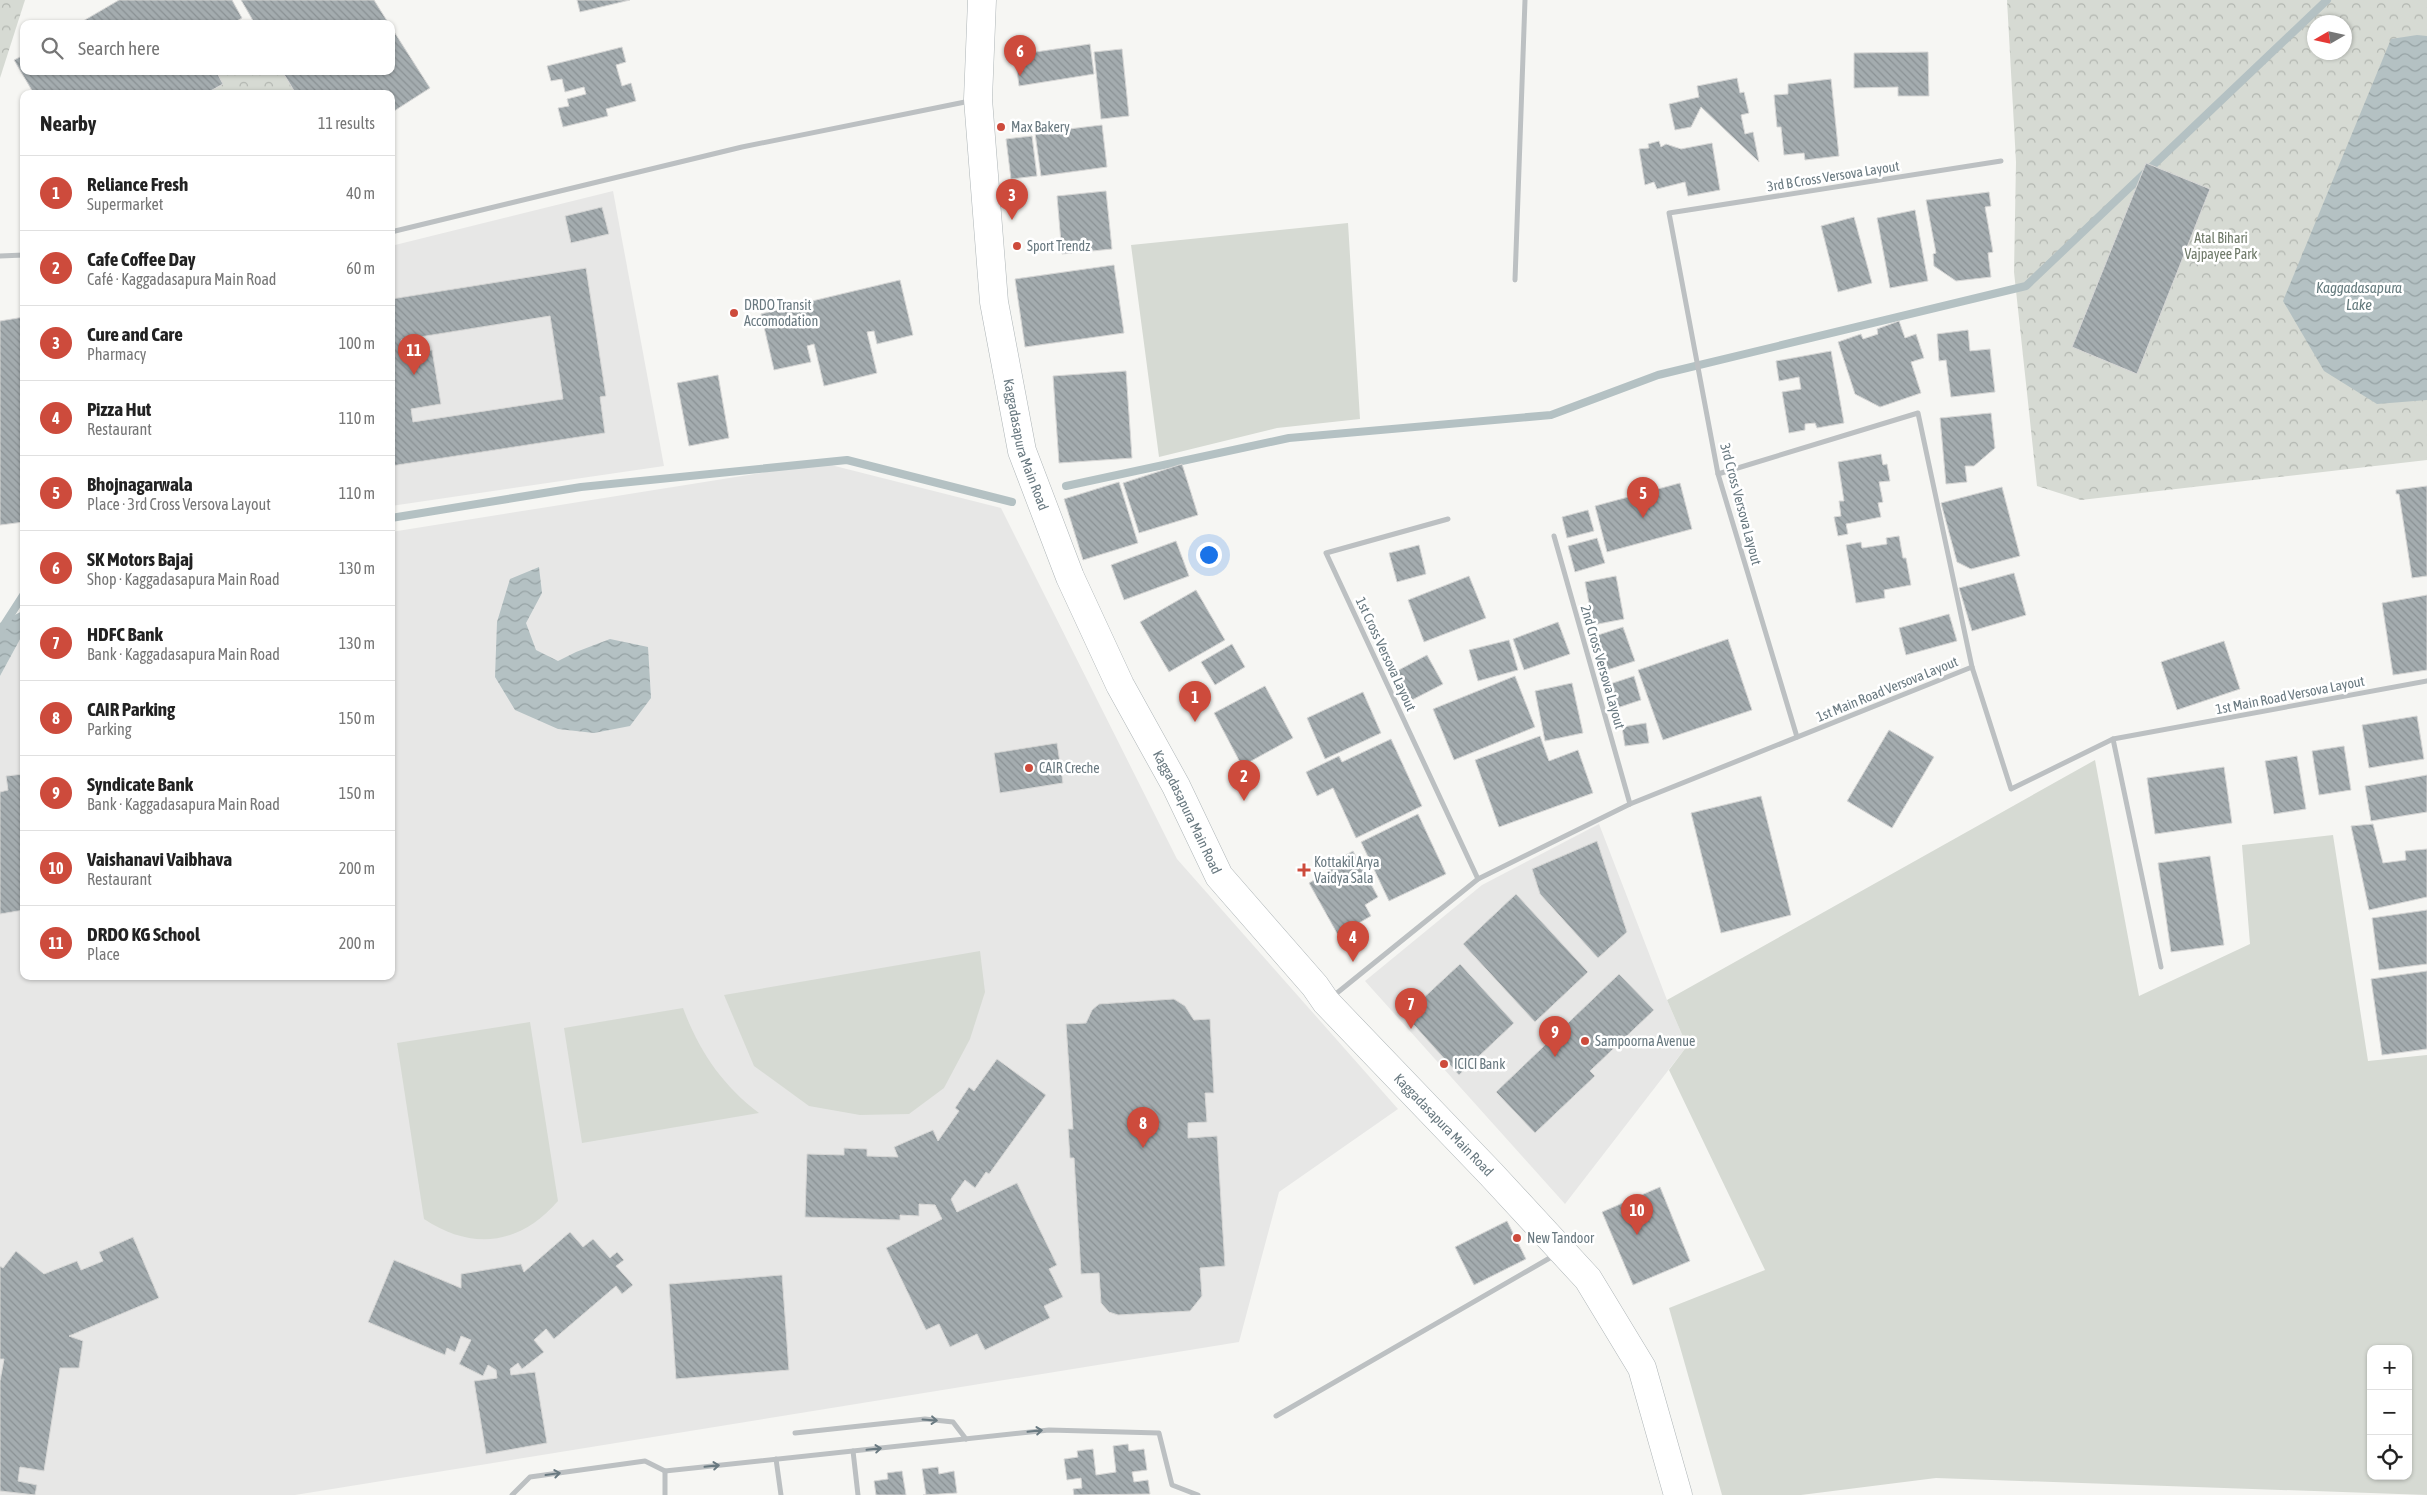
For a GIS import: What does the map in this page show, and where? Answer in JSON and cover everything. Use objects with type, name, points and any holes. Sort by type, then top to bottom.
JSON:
[{"type":"main road","name":"Kaggadasapura Main Road","points":[[982,0],[978,99],[994,302],[1022,451],[1070,577],[1120,685],[1176,786],[1219,876],[1315,986],[1326,1002],[1588,1279],[1642,1368],[1678,1495]]},
{"type":"street","points":[[1515,280],[1525,0]]},
{"type":"street","points":[[395,231],[742,148],[978,99]]},
{"type":"street","name":"3rd B Cross Versova Layout","points":[[1669,214],[2001,161]]},
{"type":"street","name":"3rd Cross Versova Layout","points":[[1669,214],[1718,474],[1797,736]]},
{"type":"street","points":[[0,256],[20,255]]},
{"type":"street","points":[[1718,474],[1918,413],[1972,667]]},
{"type":"street","name":"1st Cross Versova Layout","points":[[1448,519],[1326,553],[1478,879]]},
{"type":"street","name":"2nd Cross Versova Layout","points":[[1554,536],[1630,804]]},
{"type":"street","name":"1st Main Road Versova Layout","points":[[1326,1002],[1478,879],[1630,804],[1972,667],[2011,789],[2113,739],[2427,681]]},
{"type":"street","points":[[2113,739],[2161,967]]},
{"type":"street","points":[[1276,1416],[1562,1251]]},
{"type":"street","points":[[795,1433],[925,1419],[953,1422],[966,1439]]},
{"type":"street","points":[[512,1495],[530,1477],[645,1462],[665,1471],[1049,1430],[1158,1433],[1172,1485],[1198,1495]]},
{"type":"street","points":[[853,1451],[858,1495]]},
{"type":"street","points":[[776,1460],[781,1495]]},
{"type":"street","points":[[665,1471],[665,1495]]},
{"type":"shaded area","points":[[613,191],[664,466],[395,505],[395,245]]},
{"type":"shaded area","points":[[823,463],[1001,508],[1177,859],[1398,1109],[1279,1192],[1239,1342],[295,1495],[0,1495],[0,676],[20,639],[20,980],[395,980],[395,531]]},
{"type":"shaded area","points":[[1599,824],[1667,1000],[1687,1046],[1565,1204],[1365,981],[1482,885]]},
{"type":"green space","points":[[0,0],[25,0],[0,78]]},
{"type":"green space","name":"Atal Bihari Vajpayee Park","points":[[2007,0],[2427,0],[2427,460],[2081,500],[2037,486],[2014,272],[2016,162]]},
{"type":"green space","points":[[218,75],[284,75],[294,90],[213,90],[223,84]]},
{"type":"green space","points":[[1348,223],[1360,419],[1277,428],[1159,457],[1131,245]]},
{"type":"green space","points":[[2095,760],[2139,996],[2250,944],[2242,845],[2333,835],[2368,1061],[2427,1055],[2427,1495],[1936,1478],[1801,1495],[1722,1495],[1669,1308],[1765,1270],[1669,1070],[1687,1046],[1667,1000]]},
{"type":"green space","points":[[980,951],[985,992],[970,1039],[944,1088],[909,1114],[860,1115],[809,1106],[754,1066],[724,995]]},
{"type":"green space","points":[[683,1008],[696,1039],[713,1066],[734,1091],[759,1113],[582,1143],[564,1028]]},
{"type":"green space","points":[[530,1022],[558,1201],[543,1216],[528,1227],[512,1234],[495,1238],[477,1239],[460,1236],[424,1219],[397,1043]]},
{"type":"water","name":"Kaggadasapura Lake","points":[[2417,35],[2427,36],[2427,400],[2377,404],[2324,371],[2283,301],[2391,39]]},
{"type":"water","points":[[539,567],[542,593],[526,623],[536,650],[558,661],[610,639],[648,647],[651,698],[630,726],[594,733],[558,729],[515,710],[495,677],[497,622],[510,579]]},
{"type":"water","points":[[20,612],[20,639],[0,676],[0,623]]},
{"type":"building","points":[[119,0],[232,0],[242,18],[239,20],[85,20]]},
{"type":"building","points":[[241,0],[374,0],[386,20],[253,20]]},
{"type":"building","points":[[577,0],[630,0],[580,12]]},
{"type":"building","points":[[395,33],[430,88],[395,110],[395,90],[294,90],[284,75],[395,75]]},
{"type":"building","points":[[1090,44],[1094,74],[1019,86],[1015,55]]},
{"type":"building","points":[[622,47],[626,62],[616,65],[622,86],[631,83],[636,101],[606,109],[608,116],[563,127],[558,108],[569,106],[567,99],[586,94],[584,87],[565,92],[562,79],[551,81],[547,66]]},
{"type":"building","points":[[1122,49],[1129,116],[1101,119],[1094,52]]},
{"type":"building","points":[[1928,52],[1929,96],[1898,96],[1898,87],[1854,88],[1854,53]]},
{"type":"building","points":[[20,57],[20,70],[14,60]]},
{"type":"building","points":[[23,75],[218,75],[223,84],[212,90],[32,90]]},
{"type":"building","points":[[1737,78],[1740,93],[1744,92],[1749,113],[1741,115],[1745,134],[1753,132],[1759,162],[1701,107],[1691,127],[1675,130],[1669,104],[1699,97],[1697,86]]},
{"type":"building","points":[[1831,79],[1839,156],[1805,160],[1804,153],[1784,155],[1781,127],[1777,127],[1774,95],[1788,94],[1788,84]]},
{"type":"building","points":[[1102,125],[1107,167],[1041,176],[1035,133]]},
{"type":"building","points":[[1032,136],[1037,176],[1011,179],[1006,139]]},
{"type":"building","points":[[1659,141],[1661,147],[1666,144],[1681,149],[1712,143],[1720,190],[1688,196],[1685,182],[1657,189],[1654,182],[1645,185],[1639,149],[1649,148],[1648,144]]},
{"type":"building","points":[[2146,163],[2210,189],[2137,374],[2072,347]]},
{"type":"building","points":[[1106,191],[1112,249],[1062,254],[1057,196]]},
{"type":"building","points":[[1989,192],[1991,206],[1985,207],[1993,252],[1988,253],[1991,277],[1956,281],[1934,266],[1933,254],[1936,253],[1926,200]]},
{"type":"building","points":[[602,207],[609,234],[571,243],[565,216]]},
{"type":"building","points":[[1915,210],[1928,281],[1890,288],[1877,218]]},
{"type":"building","points":[[1854,217],[1872,283],[1838,292],[1821,226]]},
{"type":"building","points":[[1114,265],[1124,333],[1025,347],[1015,279]]},
{"type":"building","points":[[586,268],[606,396],[600,397],[605,433],[395,465],[395,298]],"holes":[[[550,316],[563,399],[413,422],[411,409],[441,404],[432,350],[403,354],[401,340]]]},
{"type":"building","points":[[900,280],[913,335],[877,344],[874,331],[867,332],[877,373],[824,386],[814,344],[807,346],[811,362],[774,370],[761,314],[797,305],[798,312],[813,308],[812,301]]},
{"type":"building","points":[[20,318],[20,522],[0,525],[0,321]]},
{"type":"building","points":[[1899,321],[1905,338],[1916,334],[1924,358],[1911,362],[1921,393],[1880,407],[1855,394],[1838,342],[1861,334],[1863,339],[1878,334],[1877,329]]},
{"type":"building","points":[[1968,330],[1970,351],[1990,349],[1995,392],[1951,397],[1946,360],[1939,361],[1937,334]]},
{"type":"building","points":[[1831,351],[1844,423],[1817,428],[1815,423],[1805,424],[1805,430],[1789,433],[1782,392],[1801,389],[1799,377],[1779,381],[1776,361]]},
{"type":"building","points":[[1126,371],[1132,458],[1059,463],[1053,376]]},
{"type":"building","points":[[718,375],[729,438],[689,446],[677,383]]},
{"type":"building","points":[[1991,413],[1995,448],[1974,466],[1965,466],[1967,482],[1946,484],[1940,418]]},
{"type":"building","points":[[1881,454],[1883,465],[1887,464],[1890,481],[1879,482],[1883,502],[1878,503],[1881,517],[1846,524],[1848,534],[1838,536],[1834,517],[1841,516],[1839,501],[1844,501],[1838,462]]},
{"type":"building","points":[[1182,464],[1198,515],[1139,533],[1123,483]]},
{"type":"building","points":[[1119,482],[1138,543],[1083,560],[1064,499]]},
{"type":"building","points":[[1680,483],[1692,529],[1607,552],[1595,506]]},
{"type":"building","points":[[2427,486],[2427,576],[2412,578],[2399,494],[2396,494],[2396,490]]},
{"type":"building","points":[[2002,487],[2020,556],[1971,569],[1957,562],[1941,503]]},
{"type":"building","points":[[1588,510],[1594,531],[1567,538],[1562,517]]},
{"type":"building","points":[[1899,536],[1903,558],[1906,558],[1911,585],[1884,590],[1885,598],[1856,603],[1846,545],[1861,542],[1862,548],[1887,544],[1886,538]]},
{"type":"building","points":[[1597,538],[1605,563],[1575,572],[1568,546]]},
{"type":"building","points":[[1176,541],[1189,576],[1124,600],[1111,565]]},
{"type":"building","points":[[1419,545],[1426,574],[1397,582],[1389,553]]},
{"type":"building","points":[[2014,573],[2026,615],[1972,631],[1959,588]]},
{"type":"building","points":[[1469,576],[1486,618],[1424,642],[1408,600]]},
{"type":"building","points":[[1616,576],[1624,619],[1593,625],[1585,582]]},
{"type":"building","points":[[1196,590],[1225,640],[1169,672],[1140,622]]},
{"type":"building","points":[[2427,595],[2427,670],[2393,675],[2382,603]]},
{"type":"building","points":[[1949,614],[1957,641],[1906,655],[1899,628]]},
{"type":"building","points":[[1558,622],[1570,654],[1524,670],[1513,639]]},
{"type":"building","points":[[1623,627],[1635,661],[1607,670],[1595,636]]},
{"type":"building","points":[[1728,639],[1752,710],[1663,740],[1638,670]]},
{"type":"building","points":[[1509,640],[1518,670],[1478,681],[1469,650]]},
{"type":"building","points":[[2224,641],[2240,689],[2177,710],[2161,662]]},
{"type":"building","points":[[1232,644],[1245,667],[1215,685],[1201,662]]},
{"type":"building","points":[[1427,655],[1443,684],[1410,701],[1395,672]]},
{"type":"building","points":[[1515,676],[1535,727],[1454,760],[1433,709]]},
{"type":"building","points":[[1634,676],[1641,700],[1614,709],[1607,685]]},
{"type":"building","points":[[1572,683],[1583,733],[1545,741],[1535,691]]},
{"type":"building","points":[[1265,686],[1293,738],[1242,766],[1214,713]]},
{"type":"building","points":[[1363,692],[1381,733],[1325,759],[1307,718]]},
{"type":"building","points":[[2417,716],[2424,759],[2369,768],[2362,725]]},
{"type":"building","points":[[1646,723],[1649,743],[1625,746],[1622,727]]},
{"type":"building","points":[[1889,730],[1934,757],[1892,828],[1847,801]]},
{"type":"building","points":[[1540,736],[1549,761],[1578,750],[1593,793],[1499,827],[1475,760]]},
{"type":"building","points":[[1391,739],[1422,806],[1356,838],[1333,788],[1317,796],[1306,772],[1339,756],[1342,762]]},
{"type":"building","name":"CAIR Creche","points":[[1057,743],[1063,783],[1000,793],[994,753]]},
{"type":"building","points":[[2344,746],[2351,790],[2319,795],[2312,751]]},
{"type":"building","points":[[2297,756],[2306,809],[2274,814],[2265,761]]},
{"type":"building","points":[[2224,767],[2232,823],[2155,834],[2147,778]]},
{"type":"building","points":[[20,774],[20,911],[0,914],[0,792],[8,790],[6,776]]},
{"type":"building","points":[[2427,775],[2427,812],[2371,821],[2365,786]]},
{"type":"building","points":[[1761,796],[1791,915],[1721,933],[1691,813]]},
{"type":"building","points":[[1418,814],[1446,874],[1389,901],[1361,842]]},
{"type":"building","points":[[2373,824],[2383,863],[2406,860],[2405,851],[2427,849],[2427,897],[2369,910],[2351,826]]},
{"type":"building","points":[[1597,841],[1627,932],[1598,958],[1540,894],[1532,869]]},
{"type":"building","points":[[1353,851],[1378,897],[1365,905],[1371,916],[1338,935],[1309,883],[1329,871],[1326,866]]},
{"type":"building","points":[[2210,856],[2224,945],[2171,952],[2158,863]]},
{"type":"building","points":[[1516,894],[1588,972],[1535,1022],[1463,944]]},
{"type":"building","points":[[2427,910],[2427,964],[2379,970],[2372,918]]},
{"type":"building","points":[[1460,964],[1514,1023],[1459,1075],[1405,1015]]},
{"type":"building","points":[[2427,971],[2427,1049],[2382,1055],[2371,979]]},
{"type":"building","name":"Sampoorna Avenue","points":[[1619,974],[1654,1010],[1590,1071],[1595,1076],[1535,1133],[1496,1092]]},
{"type":"building","points":[[1174,999],[1185,1006],[1194,1020],[1210,1019],[1214,1093],[1205,1093],[1207,1122],[1188,1123],[1188,1138],[1217,1136],[1225,1266],[1200,1268],[1202,1296],[1190,1311],[1118,1315],[1109,1312],[1101,1303],[1099,1273],[1081,1274],[1074,1158],[1070,1158],[1068,1129],[1073,1129],[1066,1024],[1086,1023],[1092,1010],[1099,1004]]},
{"type":"building","points":[[997,1059],[1046,1095],[989,1174],[986,1172],[975,1188],[965,1180],[951,1199],[957,1212],[1017,1183],[1057,1265],[1049,1269],[1063,1297],[1044,1306],[1050,1318],[985,1350],[977,1334],[950,1347],[939,1324],[926,1330],[886,1248],[942,1219],[935,1205],[919,1204],[919,1216],[900,1215],[900,1220],[805,1217],[807,1154],[844,1155],[844,1148],[867,1149],[867,1156],[898,1157],[894,1147],[933,1130],[938,1141],[959,1111],[955,1108],[969,1087],[974,1091]]},
{"type":"building","points":[[1660,1187],[1690,1261],[1633,1285],[1602,1212]]},
{"type":"building","points":[[1507,1221],[1526,1259],[1474,1285],[1455,1247]]},
{"type":"building","points":[[570,1232],[583,1247],[593,1239],[610,1258],[617,1252],[624,1260],[616,1266],[633,1285],[622,1294],[616,1286],[554,1339],[546,1329],[534,1340],[544,1352],[522,1369],[518,1363],[510,1369],[511,1375],[535,1372],[547,1443],[486,1454],[474,1381],[497,1378],[496,1370],[488,1365],[483,1376],[459,1364],[471,1340],[461,1336],[455,1352],[447,1348],[445,1355],[368,1322],[394,1260],[461,1288],[461,1274],[521,1264],[524,1272]]},
{"type":"building","points":[[133,1237],[159,1298],[69,1336],[83,1341],[79,1368],[60,1368],[44,1471],[20,1467],[18,1481],[37,1485],[35,1495],[0,1491],[0,1381],[4,1359],[0,1359],[0,1266],[3,1268],[16,1251],[44,1274],[77,1261],[81,1270],[103,1261],[99,1252]]},
{"type":"building","points":[[782,1275],[789,1370],[676,1379],[669,1284]]},
{"type":"building","points":[[1128,1444],[1129,1451],[1144,1449],[1147,1470],[1132,1472],[1134,1482],[1148,1480],[1150,1494],[1074,1495],[1073,1489],[1082,1488],[1081,1478],[1067,1480],[1064,1459],[1078,1457],[1077,1451],[1093,1449],[1096,1475],[1116,1472],[1113,1446]]},
{"type":"building","points":[[938,1467],[939,1474],[954,1471],[957,1493],[926,1495],[922,1469]]},
{"type":"building","points":[[902,1471],[906,1495],[876,1495],[874,1481],[888,1479],[887,1473]]},
{"type":"waterway","points":[[1066,486],[1289,438],[1551,415],[1658,375],[2026,286],[2327,0]]},
{"type":"waterway","points":[[395,517],[581,487],[847,460],[1012,502]]},
{"type":"waterway","points":[[0,631],[20,600]]},
{"type":"place","name":"SK Motors Bajaj","points":[[1020,76]]},
{"type":"place","name":"Max Bakery","points":[[1001,127]]},
{"type":"place","name":"Cure and Care","points":[[1012,220]]},
{"type":"place","name":"Sport Trendz","points":[[1017,246]]},
{"type":"place","name":"DRDO Transit Accomodation","points":[[734,313]]},
{"type":"place","name":"DRDO KG School","points":[[414,375]]},
{"type":"place","name":"Bhojnagarwala","points":[[1643,518]]},
{"type":"place","name":"Reliance Fresh","points":[[1195,722]]},
{"type":"place","name":"CAIR Creche","points":[[1029,768]]},
{"type":"place","name":"Cafe Coffee Day","points":[[1244,801]]},
{"type":"place","name":"Kottakil Arya Vaidya Sala","points":[[1304,870]]},
{"type":"place","name":"Pizza Hut","points":[[1353,962]]},
{"type":"place","name":"HDFC Bank","points":[[1411,1029]]},
{"type":"place","name":"Sampoorna Avenue","points":[[1585,1041]]},
{"type":"place","name":"Syndicate Bank","points":[[1555,1057]]},
{"type":"place","name":"ICICI Bank","points":[[1444,1064]]},
{"type":"place","name":"CAIR Parking","points":[[1143,1148]]},
{"type":"place","name":"Vaishanavi Vaibhava","points":[[1637,1235]]},
{"type":"place","name":"New Tandoor","points":[[1517,1238]]}]
